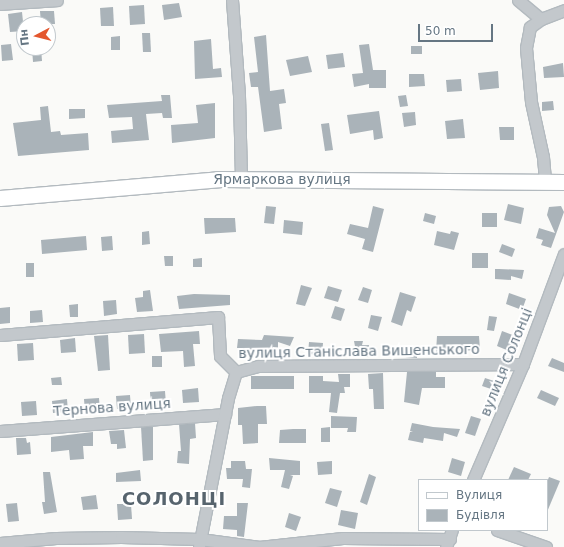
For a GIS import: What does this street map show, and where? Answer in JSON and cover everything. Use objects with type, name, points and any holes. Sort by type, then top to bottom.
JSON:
[{"type":"main road","name":"Ярмаркова вулиця","points":[[0,198],[193,180],[242,179],[564,182]]},
{"type":"street","points":[[0,4],[57,0]]},
{"type":"street","points":[[232,0],[239,96],[242,179]]},
{"type":"street","points":[[518,0],[541,19]]},
{"type":"street","points":[[545,182],[543,157],[531,102],[526,48],[530,27],[541,19],[564,10]]},
{"type":"street","name":"вулиця Солонці","points":[[473,479],[523,364],[564,254]]},
{"type":"street","name":"вулиця Станіслава Вишенського","points":[[0,335],[218,317],[220,356],[236,372],[258,366],[523,364]]},
{"type":"street","points":[[192,547],[199,543],[225,414],[236,372]]},
{"type":"street","name":"Тернова вулиця","points":[[0,431],[225,414]]},
{"type":"street","points":[[500,531],[546,547]]},
{"type":"street","points":[[0,543],[88,536],[258,547],[343,538],[449,539]]},
{"type":"building","points":[[179,3],[182,17],[164,20],[162,5]]},
{"type":"building","points":[[144,5],[145,24],[130,25],[129,6]]},
{"type":"building","points":[[113,7],[114,26],[101,26],[100,8]]},
{"type":"building","points":[[40,11],[54,11],[54,16],[40,16]]},
{"type":"building","points":[[22,12],[22,16],[16,16],[16,32],[10,32],[8,14]]},
{"type":"building","points":[[142,33],[150,33],[151,52],[143,52]]},
{"type":"building","points":[[266,35],[270,91],[284,89],[286,103],[279,104],[282,129],[264,132],[258,87],[251,87],[249,73],[258,72],[254,37]]},
{"type":"building","points":[[120,36],[120,50],[111,50],[111,37]]},
{"type":"building","points":[[211,39],[213,69],[221,68],[222,77],[195,79],[194,41]]},
{"type":"building","points":[[11,44],[13,60],[2,61],[1,45]]},
{"type":"building","points":[[369,44],[373,70],[386,70],[386,88],[369,88],[369,84],[354,87],[352,74],[363,73],[359,45]]},
{"type":"building","points":[[411,46],[422,46],[422,54],[411,54]]},
{"type":"building","points":[[343,53],[345,67],[328,69],[326,55]]},
{"type":"building","points":[[33,56],[42,56],[42,61],[33,62]]},
{"type":"building","points":[[308,56],[312,72],[290,76],[286,60]]},
{"type":"building","points":[[563,63],[564,77],[544,78],[543,67]]},
{"type":"building","points":[[498,71],[499,88],[480,90],[478,73]]},
{"type":"building","points":[[409,74],[424,74],[425,86],[409,87]]},
{"type":"building","points":[[461,79],[462,91],[447,92],[446,80]]},
{"type":"building","points":[[161,95],[170,95],[172,118],[163,118],[162,113],[146,114],[149,140],[112,143],[111,131],[133,129],[132,117],[109,118],[107,105],[162,101]]},
{"type":"building","points":[[406,95],[408,106],[400,107],[398,96]]},
{"type":"building","points":[[553,101],[554,110],[542,111],[542,102]]},
{"type":"building","points":[[215,103],[215,138],[172,143],[171,125],[198,123],[196,105]]},
{"type":"building","points":[[48,106],[51,132],[60,131],[61,135],[88,133],[89,150],[18,156],[13,123],[41,120],[40,107]]},
{"type":"building","points":[[69,109],[85,109],[85,118],[69,119]]},
{"type":"building","points":[[379,111],[383,138],[374,140],[373,130],[350,134],[347,115]]},
{"type":"building","points":[[415,112],[416,125],[404,127],[402,113]]},
{"type":"building","points":[[463,119],[465,138],[447,139],[445,121]]},
{"type":"building","points":[[329,123],[333,150],[325,151],[321,124]]},
{"type":"building","points":[[499,127],[514,127],[514,140],[500,140]]},
{"type":"building","points":[[508,204],[524,208],[521,224],[504,220]]},
{"type":"building","points":[[266,206],[276,207],[274,224],[264,223]]},
{"type":"building","points":[[373,206],[384,209],[373,252],[362,249],[365,239],[347,234],[350,224],[368,228]]},
{"type":"building","points":[[561,206],[564,212],[551,248],[541,245],[543,240],[536,238],[539,228],[555,233],[547,215],[549,207]]},
{"type":"building","points":[[425,213],[436,216],[434,224],[423,221]]},
{"type":"building","points":[[482,213],[497,213],[497,227],[482,227]]},
{"type":"building","points":[[204,218],[235,218],[236,232],[205,234]]},
{"type":"building","points":[[284,220],[303,222],[302,235],[283,233]]},
{"type":"building","points":[[149,231],[150,244],[142,245],[142,232]]},
{"type":"building","points":[[437,231],[450,234],[451,231],[459,233],[454,250],[434,245]]},
{"type":"building","points":[[86,236],[87,250],[42,254],[41,240]]},
{"type":"building","points":[[112,236],[113,250],[102,251],[101,237]]},
{"type":"building","points":[[502,244],[515,249],[512,257],[499,252]]},
{"type":"building","points":[[472,253],[488,253],[488,268],[472,268]]},
{"type":"building","points":[[164,256],[173,256],[173,266],[165,266]]},
{"type":"building","points":[[202,258],[202,267],[193,267],[193,259]]},
{"type":"building","points":[[26,263],[34,263],[34,277],[26,277]]},
{"type":"building","points":[[495,269],[524,270],[522,279],[511,276],[511,280],[495,279]]},
{"type":"building","points":[[301,285],[312,288],[305,306],[296,304]]},
{"type":"building","points":[[328,286],[342,290],[338,302],[324,298]]},
{"type":"building","points":[[363,287],[372,290],[368,303],[358,300]]},
{"type":"building","points":[[150,290],[153,311],[137,312],[135,298],[143,297],[143,291]]},
{"type":"building","points":[[400,292],[416,297],[411,312],[407,310],[402,326],[391,322]]},
{"type":"building","points":[[509,293],[526,299],[522,310],[506,304]]},
{"type":"building","points":[[194,294],[230,295],[230,305],[179,309],[177,296]]},
{"type":"building","points":[[116,300],[117,314],[104,316],[103,301]]},
{"type":"building","points":[[78,304],[78,317],[70,317],[69,305]]},
{"type":"building","points":[[335,306],[345,309],[341,321],[331,318]]},
{"type":"building","points":[[10,307],[10,323],[0,324],[0,308]]},
{"type":"building","points":[[42,310],[43,322],[30,323],[30,311]]},
{"type":"building","points":[[371,315],[382,317],[378,331],[368,328]]},
{"type":"building","points":[[489,316],[497,317],[494,331],[487,330]]},
{"type":"building","points":[[199,331],[200,344],[193,344],[195,366],[184,367],[183,351],[161,352],[159,334]]},
{"type":"building","points":[[502,331],[515,336],[509,351],[497,346]]},
{"type":"building","points":[[144,334],[145,353],[129,354],[128,335]]},
{"type":"building","points":[[108,335],[110,370],[98,371],[94,336]]},
{"type":"building","points":[[264,335],[294,337],[290,346],[278,342],[278,348],[273,347],[273,352],[237,348],[238,339],[262,340]]},
{"type":"building","points":[[437,336],[479,336],[480,350],[436,352]]},
{"type":"building","points":[[75,338],[76,352],[61,353],[60,340]]},
{"type":"building","points":[[354,341],[363,341],[362,345],[369,345],[368,357],[357,357]]},
{"type":"building","points":[[309,342],[323,343],[322,355],[308,354]]},
{"type":"building","points":[[33,343],[34,360],[18,361],[17,344]]},
{"type":"building","points":[[405,347],[417,347],[417,358],[405,357]]},
{"type":"building","points":[[152,356],[162,356],[162,367],[152,367]]},
{"type":"building","points":[[552,358],[564,363],[564,372],[548,366]]},
{"type":"building","points":[[407,372],[436,372],[436,377],[445,377],[445,388],[422,388],[419,405],[404,402]]},
{"type":"building","points":[[383,373],[384,409],[374,409],[373,389],[369,389],[368,374]]},
{"type":"building","points":[[338,374],[350,374],[350,387],[344,387],[345,393],[340,393],[337,413],[329,412],[331,393],[309,393],[309,376],[323,376],[323,381],[339,382]]},
{"type":"building","points":[[251,376],[294,376],[294,389],[251,389]]},
{"type":"building","points":[[61,377],[62,385],[52,385],[51,378]]},
{"type":"building","points":[[485,378],[494,381],[491,389],[482,386]]},
{"type":"building","points":[[198,388],[199,402],[183,403],[182,390]]},
{"type":"building","points":[[541,390],[559,398],[555,406],[537,398]]},
{"type":"building","points":[[165,391],[166,405],[151,406],[150,392]]},
{"type":"building","points":[[130,395],[131,408],[117,409],[116,396]]},
{"type":"building","points":[[99,398],[100,411],[85,412],[84,399]]},
{"type":"building","points":[[67,399],[68,412],[53,413],[52,401]]},
{"type":"building","points":[[36,401],[37,415],[22,416],[21,402]]},
{"type":"building","points":[[266,406],[267,424],[258,424],[258,443],[243,444],[242,425],[238,425],[238,408]]},
{"type":"building","points":[[331,416],[357,417],[356,432],[347,432],[348,428],[331,428]]},
{"type":"building","points":[[471,416],[481,419],[475,436],[465,433]]},
{"type":"building","points":[[195,423],[196,438],[190,439],[189,464],[177,463],[178,451],[181,451],[179,424]]},
{"type":"building","points":[[412,423],[433,427],[460,429],[457,437],[444,433],[443,441],[424,438],[423,443],[408,440],[410,432],[413,432],[410,431]]},
{"type":"building","points":[[141,427],[153,427],[153,460],[143,461]]},
{"type":"building","points":[[330,427],[330,442],[321,442],[321,428]]},
{"type":"building","points":[[306,429],[306,443],[279,443],[280,430]]},
{"type":"building","points":[[124,430],[126,448],[117,449],[117,444],[111,444],[109,431]]},
{"type":"building","points":[[93,432],[93,446],[83,446],[84,459],[70,460],[69,450],[51,452],[51,437]]},
{"type":"building","points":[[16,438],[26,438],[27,443],[30,442],[31,454],[17,455]]},
{"type":"building","points":[[269,458],[300,461],[300,475],[290,475],[293,476],[289,489],[281,487],[285,470],[270,470]]},
{"type":"building","points":[[452,458],[465,462],[461,476],[448,472]]},
{"type":"building","points":[[231,461],[245,461],[246,469],[252,469],[250,488],[242,487],[243,479],[227,479],[226,468],[231,468]]},
{"type":"building","points":[[332,461],[332,474],[318,475],[317,462]]},
{"type":"building","points":[[514,467],[531,474],[528,479],[508,479]]},
{"type":"building","points":[[140,470],[141,481],[116,482],[116,473]]},
{"type":"building","points":[[43,472],[50,472],[57,512],[44,514],[42,502],[45,502]]},
{"type":"building","points":[[369,474],[376,477],[367,505],[360,502]]},
{"type":"building","points":[[549,477],[560,481],[548,510]]},
{"type":"building","points":[[330,488],[342,491],[337,507],[325,503]]},
{"type":"building","points":[[96,495],[98,509],[83,510],[81,497]]},
{"type":"building","points":[[17,503],[19,521],[8,522],[6,504]]},
{"type":"building","points":[[237,503],[248,503],[244,537],[237,536],[237,530],[223,529],[224,516],[237,516]]},
{"type":"building","points":[[117,504],[131,504],[132,519],[118,520]]},
{"type":"building","points":[[341,510],[358,513],[355,529],[338,525]]},
{"type":"building","points":[[289,513],[301,517],[296,531],[285,527]]},
{"type":"district","name":"СОЛОНЦІ","points":[[174,499]]}]
